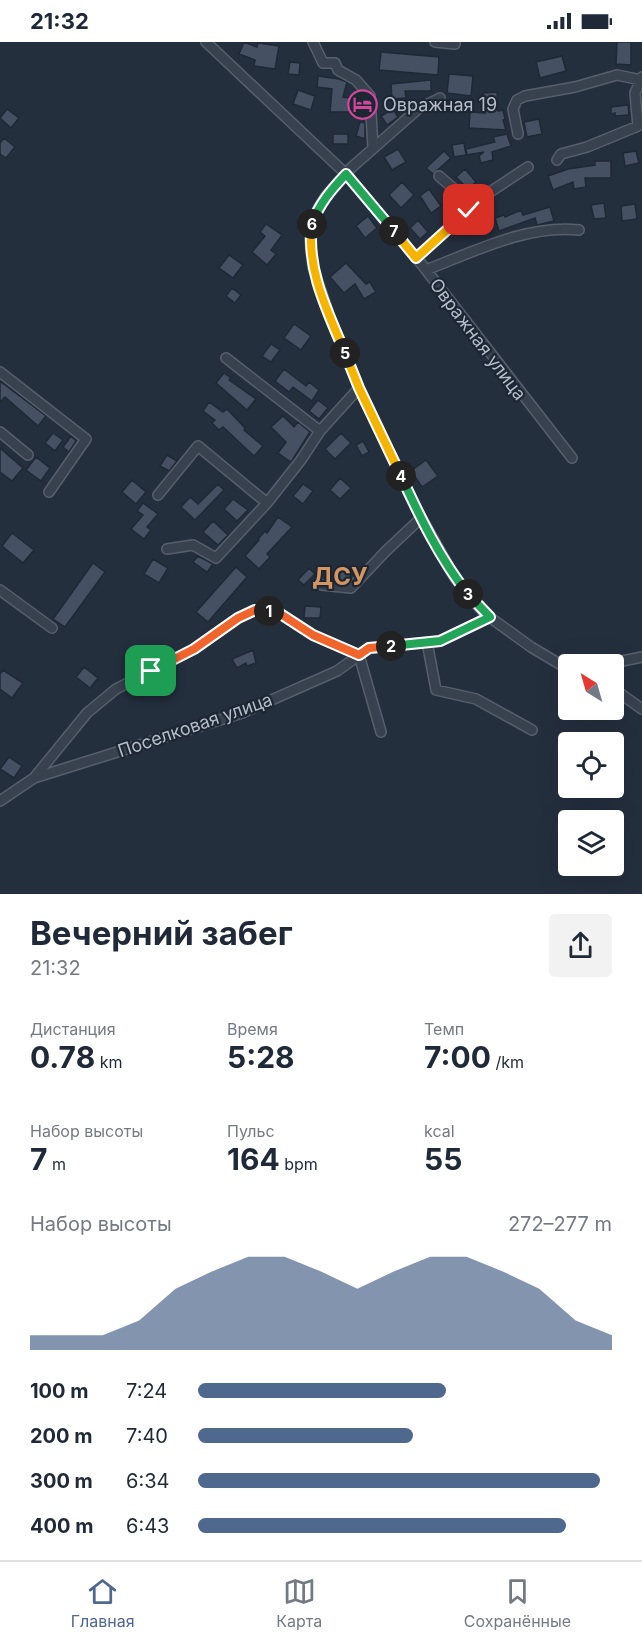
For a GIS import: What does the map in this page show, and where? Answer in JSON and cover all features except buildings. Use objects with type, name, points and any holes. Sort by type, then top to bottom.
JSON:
[{"type":"street","name":"Овражная улица","points":[[206,42],[348,171],[572,458]]},
{"type":"street","points":[[313,42],[323,63],[335,63],[338,70],[356,80],[370,96],[373,148]]},
{"type":"street","points":[[435,42],[455,44],[455,42]]},
{"type":"street","points":[[518,134],[513,109],[517,100],[525,96],[575,87],[617,75],[641,79],[635,93],[638,126],[587,147],[561,154],[557,160]]},
{"type":"street","points":[[440,98],[418,109],[348,171],[326,196],[312,224],[311,254],[318,284],[359,388],[421,518],[455,578],[475,604],[490,617],[531,647],[558,663]]},
{"type":"street","points":[[416,258],[484,196],[528,167]]},
{"type":"street","points":[[439,176],[454,189],[469,210]]},
{"type":"street","points":[[426,270],[512,237],[566,228],[579,230]]},
{"type":"street","points":[[226,358],[320,431]]},
{"type":"street","points":[[0,372],[86,439],[49,492]]},
{"type":"street","points":[[167,549],[193,545],[216,558],[267,503],[301,460],[320,431],[359,388]]},
{"type":"street","points":[[0,432],[28,455]]},
{"type":"street","points":[[158,495],[198,446],[267,503]]},
{"type":"street","points":[[322,585],[351,588],[421,518]]},
{"type":"street","points":[[0,590],[52,628]]},
{"type":"street","points":[[34,778],[87,713],[116,689],[194,649],[238,618],[255,610],[276,611],[313,635],[359,655],[381,732]]},
{"type":"street","name":"Поселковая улица","points":[[0,801],[34,778],[242,712],[337,671],[369,648],[440,641],[490,617]]},
{"type":"street","points":[[427,642],[436,690],[476,699],[532,730]]},
{"type":"street","points":[[624,661],[642,657]]},
{"type":"street","points":[[624,696],[642,709]]},
{"type":"place","name":"Овражная 19","points":[[362,104]]},
{"type":"district","name":"ДСУ","points":[[340,576]]},
{"type":"route","points":[[151,671],[194,649],[238,618],[255,610],[276,611],[313,635],[359,655],[369,648],[440,641],[490,617],[475,604],[455,578],[418,512],[376,424],[329,315],[313,267],[310,239],[312,224],[318,208],[346,174],[416,258],[469,210]]}]
